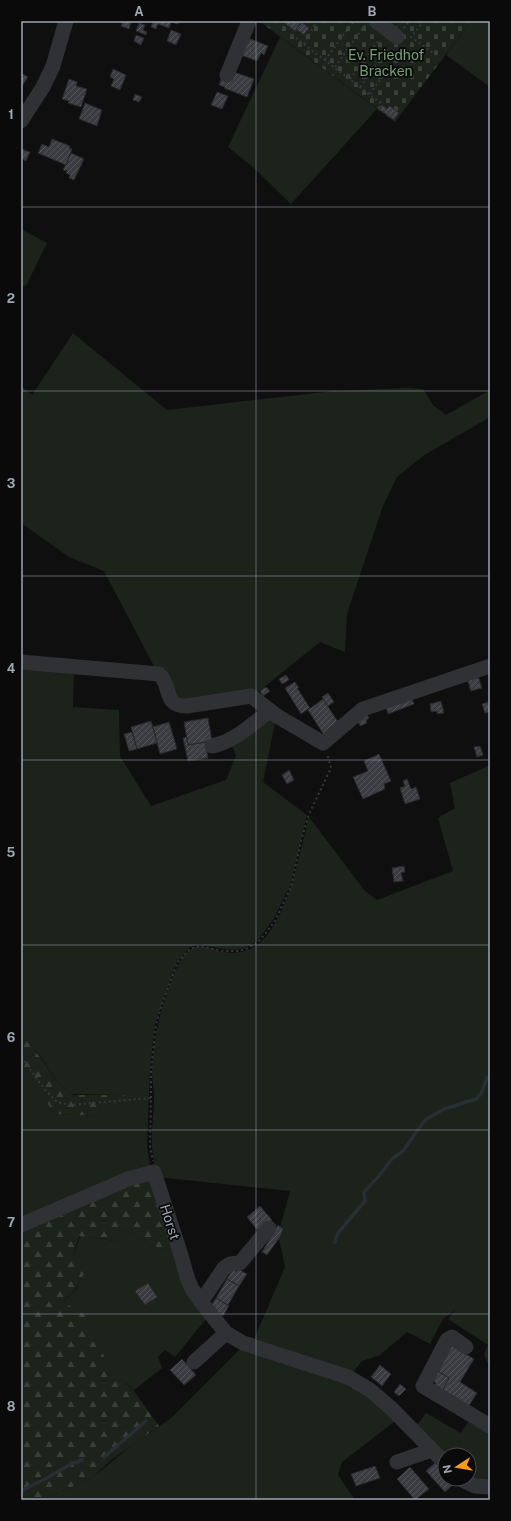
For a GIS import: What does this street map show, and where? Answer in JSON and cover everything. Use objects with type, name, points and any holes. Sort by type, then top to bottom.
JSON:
[{"type":"street","points":[[227,75],[249,21]]},
{"type":"street","points":[[21,121],[36,98],[53,66],[63,22]]},
{"type":"street","points":[[21,102],[36,98]]},
{"type":"street","points":[[21,662],[159,674],[164,679],[173,704],[179,706],[188,706],[251,696],[270,711],[323,743],[363,709],[490,667]]},
{"type":"street","points":[[212,746],[232,739],[270,711]]},
{"type":"street","points":[[21,1225],[128,1179],[154,1172]]},
{"type":"street","name":"Horst","points":[[154,1172],[192,1289],[226,1333],[243,1343],[348,1377],[370,1390],[437,1455]]},
{"type":"street","points":[[202,1302],[224,1268],[230,1264],[240,1263],[269,1228]]},
{"type":"street","points":[[194,1362],[226,1333]]},
{"type":"street","points":[[466,1347],[452,1337],[447,1340],[423,1386],[490,1426]]},
{"type":"street","points":[[397,1462],[432,1450]]},
{"type":"street","points":[[477,1486],[490,1487]]},
{"type":"path","points":[[304,44],[315,24],[313,21]]},
{"type":"path","points":[[325,60],[354,21]]},
{"type":"path","points":[[334,67],[368,21]]},
{"type":"path","points":[[350,79],[386,29],[409,21]]},
{"type":"path","points":[[424,21],[411,37],[436,55]]},
{"type":"path","points":[[360,87],[386,29]]},
{"type":"path","points":[[292,35],[382,104]]},
{"type":"path","points":[[370,94],[397,56]]},
{"type":"path","points":[[154,1172],[150,1146],[151,1072],[156,1024],[163,1000],[178,962],[190,949],[199,946],[223,951],[238,951],[246,949],[258,942],[275,921],[291,887],[301,841],[309,814],[332,768],[323,743]]},
{"type":"path","points":[[21,1058],[46,1091],[57,1102],[69,1105],[151,1098]]},
{"type":"green space","name":"Ev. Friedhof Bracken","points":[[259,21],[471,21],[395,122]]},
{"type":"green space","points":[[471,21],[490,21],[490,87],[446,55]]},
{"type":"green space","points":[[280,37],[377,109],[291,204],[255,169],[228,147]]},
{"type":"green space","points":[[21,229],[47,243],[26,286],[21,285]]},
{"type":"green space","points":[[73,333],[167,410],[334,391],[406,388],[423,389],[433,405],[446,415],[490,390],[490,417],[423,456],[397,477],[383,506],[347,614],[345,652],[320,642],[258,692],[190,704],[179,703],[156,670],[104,571],[69,557],[21,523],[21,386],[32,395]]},
{"type":"green space","points":[[21,665],[74,670],[73,707],[119,710],[120,756],[151,806],[226,780],[236,756],[231,742],[269,714],[276,718],[263,782],[307,815],[290,886],[273,920],[257,941],[245,948],[236,950],[198,944],[189,948],[177,962],[155,1023],[150,1071],[147,1147],[151,1170],[21,1223],[21,1070],[33,1078],[54,1114],[97,1116],[124,1095],[72,1094],[59,1084],[38,1053],[21,1034]]},
{"type":"green space","points":[[488,766],[490,767],[490,1368],[484,1354],[488,1345],[448,1319],[455,1310],[443,1319],[430,1344],[407,1332],[380,1355],[362,1361],[350,1376],[252,1344],[285,1267],[278,1235],[290,1191],[156,1177],[152,1147],[154,1098],[152,1071],[158,1023],[173,977],[180,962],[188,951],[195,947],[199,947],[234,953],[241,952],[258,944],[270,931],[280,913],[288,893],[309,817],[365,891],[377,900],[453,871],[438,818],[455,808],[450,783]]},
{"type":"green space","points":[[21,1034],[32,1046],[59,1084],[73,1095],[125,1095],[98,1116],[54,1114],[32,1078],[21,1070]]},
{"type":"green space","points":[[150,1174],[171,1246],[160,1250],[124,1229],[116,1241],[79,1236],[73,1255],[87,1268],[77,1287],[63,1302],[85,1315],[110,1369],[134,1391],[159,1426],[111,1460],[92,1478],[41,1500],[21,1500],[21,1227]]},
{"type":"green space","points":[[124,1229],[160,1250],[171,1246],[207,1318],[175,1357],[165,1350],[158,1357],[162,1368],[134,1390],[110,1370],[85,1316],[63,1302],[77,1288],[86,1269],[73,1256],[80,1236],[115,1241]]},
{"type":"green space","points":[[244,1345],[351,1381],[398,1419],[342,1462],[338,1475],[355,1500],[41,1500],[92,1478],[132,1445],[171,1418]]},
{"type":"green space","points":[[426,1413],[461,1433],[470,1419],[483,1428],[490,1436],[490,1482],[477,1480],[477,1447],[437,1448],[415,1428]]},
{"type":"building","points":[[123,21],[131,22],[129,29],[121,26]]},
{"type":"building","points":[[153,21],[180,21],[178,24],[171,22],[169,28],[158,24],[156,29],[151,27]]},
{"type":"building","points":[[282,21],[302,21],[295,31]]},
{"type":"building","points":[[302,22],[309,28],[304,35],[296,29]]},
{"type":"building","points":[[139,23],[145,25],[143,30],[147,32],[146,35],[136,31]]},
{"type":"building","points":[[171,30],[181,34],[176,45],[167,41]]},
{"type":"building","points":[[136,35],[144,38],[141,45],[134,41]]},
{"type":"building","points":[[248,38],[268,46],[264,55],[261,53],[257,61],[241,55]]},
{"type":"building","points":[[113,69],[126,75],[120,90],[111,86],[114,79],[110,77]]},
{"type":"building","points":[[231,71],[254,79],[247,97],[219,85],[222,77]]},
{"type":"building","points":[[21,73],[28,77],[22,86],[21,85]]},
{"type":"building","points":[[69,79],[77,82],[76,86],[87,89],[81,107],[68,103],[69,101],[62,99]]},
{"type":"building","points":[[217,92],[228,96],[222,109],[211,105]]},
{"type":"building","points":[[135,94],[142,97],[139,102],[133,100]]},
{"type":"building","points":[[85,103],[102,110],[97,126],[79,119]]},
{"type":"building","points":[[382,105],[387,109],[390,106],[399,113],[394,120],[379,109]]},
{"type":"building","points":[[52,139],[70,146],[69,148],[72,149],[66,165],[38,153],[42,144],[49,147]]},
{"type":"building","points":[[21,149],[30,152],[26,161],[21,158]]},
{"type":"building","points":[[71,153],[84,159],[74,180],[69,178],[70,175],[66,173],[67,171],[63,170]]},
{"type":"building","points":[[286,675],[289,680],[282,684],[279,679]]},
{"type":"building","points":[[478,676],[482,688],[471,691],[467,679]]},
{"type":"building","points":[[295,682],[299,688],[297,688],[310,708],[301,714],[285,688]]},
{"type":"building","points":[[266,687],[270,691],[263,696],[260,691]]},
{"type":"building","points":[[328,693],[334,702],[328,706],[322,697]]},
{"type":"building","points":[[323,699],[340,725],[324,735],[308,710]]},
{"type":"building","points":[[412,699],[414,704],[388,714],[386,707]]},
{"type":"building","points":[[441,701],[444,713],[437,714],[437,711],[431,712],[430,704]]},
{"type":"building","points":[[488,702],[490,712],[485,713],[482,704]]},
{"type":"building","points":[[367,714],[369,718],[366,720],[367,723],[360,726],[357,719]]},
{"type":"building","points":[[208,718],[212,741],[188,745],[184,722]]},
{"type":"building","points":[[151,721],[157,743],[137,749],[131,727]]},
{"type":"building","points":[[169,722],[177,749],[160,754],[153,727]]},
{"type":"building","points":[[132,732],[137,749],[129,751],[124,734]]},
{"type":"building","points":[[187,737],[188,745],[205,742],[208,758],[188,761],[183,738]]},
{"type":"building","points":[[480,746],[483,755],[477,757],[474,747]]},
{"type":"building","points":[[379,754],[391,781],[384,784],[385,789],[363,799],[353,777],[368,771],[364,761]]},
{"type":"building","points":[[289,770],[294,780],[287,784],[282,775]]},
{"type":"building","points":[[407,779],[411,789],[416,787],[420,799],[405,804],[400,788],[405,786],[403,781]]},
{"type":"building","points":[[404,866],[405,872],[401,873],[403,881],[394,882],[392,868]]},
{"type":"building","points":[[260,1206],[272,1220],[259,1232],[247,1217]]},
{"type":"building","points":[[278,1225],[283,1229],[280,1237],[267,1255],[262,1252]]},
{"type":"building","points":[[233,1269],[236,1272],[238,1269],[247,1274],[239,1286],[227,1279]]},
{"type":"building","points":[[227,1279],[239,1286],[228,1305],[216,1298]]},
{"type":"building","points":[[148,1283],[157,1297],[145,1305],[135,1291]]},
{"type":"building","points":[[216,1298],[229,1306],[223,1316],[210,1307]]},
{"type":"building","points":[[451,1345],[474,1359],[460,1382],[477,1393],[468,1407],[442,1391],[449,1378],[436,1370]]},
{"type":"building","points":[[182,1359],[196,1375],[184,1385],[170,1370]]},
{"type":"building","points":[[380,1365],[391,1374],[382,1386],[371,1377]]},
{"type":"building","points":[[436,1370],[449,1378],[442,1391],[434,1386],[436,1383],[430,1379]]},
{"type":"building","points":[[400,1384],[406,1389],[399,1396],[394,1392]]},
{"type":"building","points":[[437,1461],[437,1483],[426,1471]]},
{"type":"building","points":[[375,1466],[380,1478],[356,1486],[351,1474]]},
{"type":"building","points":[[410,1467],[429,1489],[415,1500],[397,1479]]},
{"type":"building","points":[[440,1487],[450,1487],[445,1492]]},
{"type":"waterway","points":[[335,1242],[338,1233],[365,1201],[364,1192],[392,1159],[403,1151],[425,1120],[444,1109],[476,1099],[481,1094],[487,1078],[490,1076]]},
{"type":"waterway","points":[[104,1457],[146,1421]]},
{"type":"waterway","points":[[21,1491],[71,1464],[82,1460]]}]
